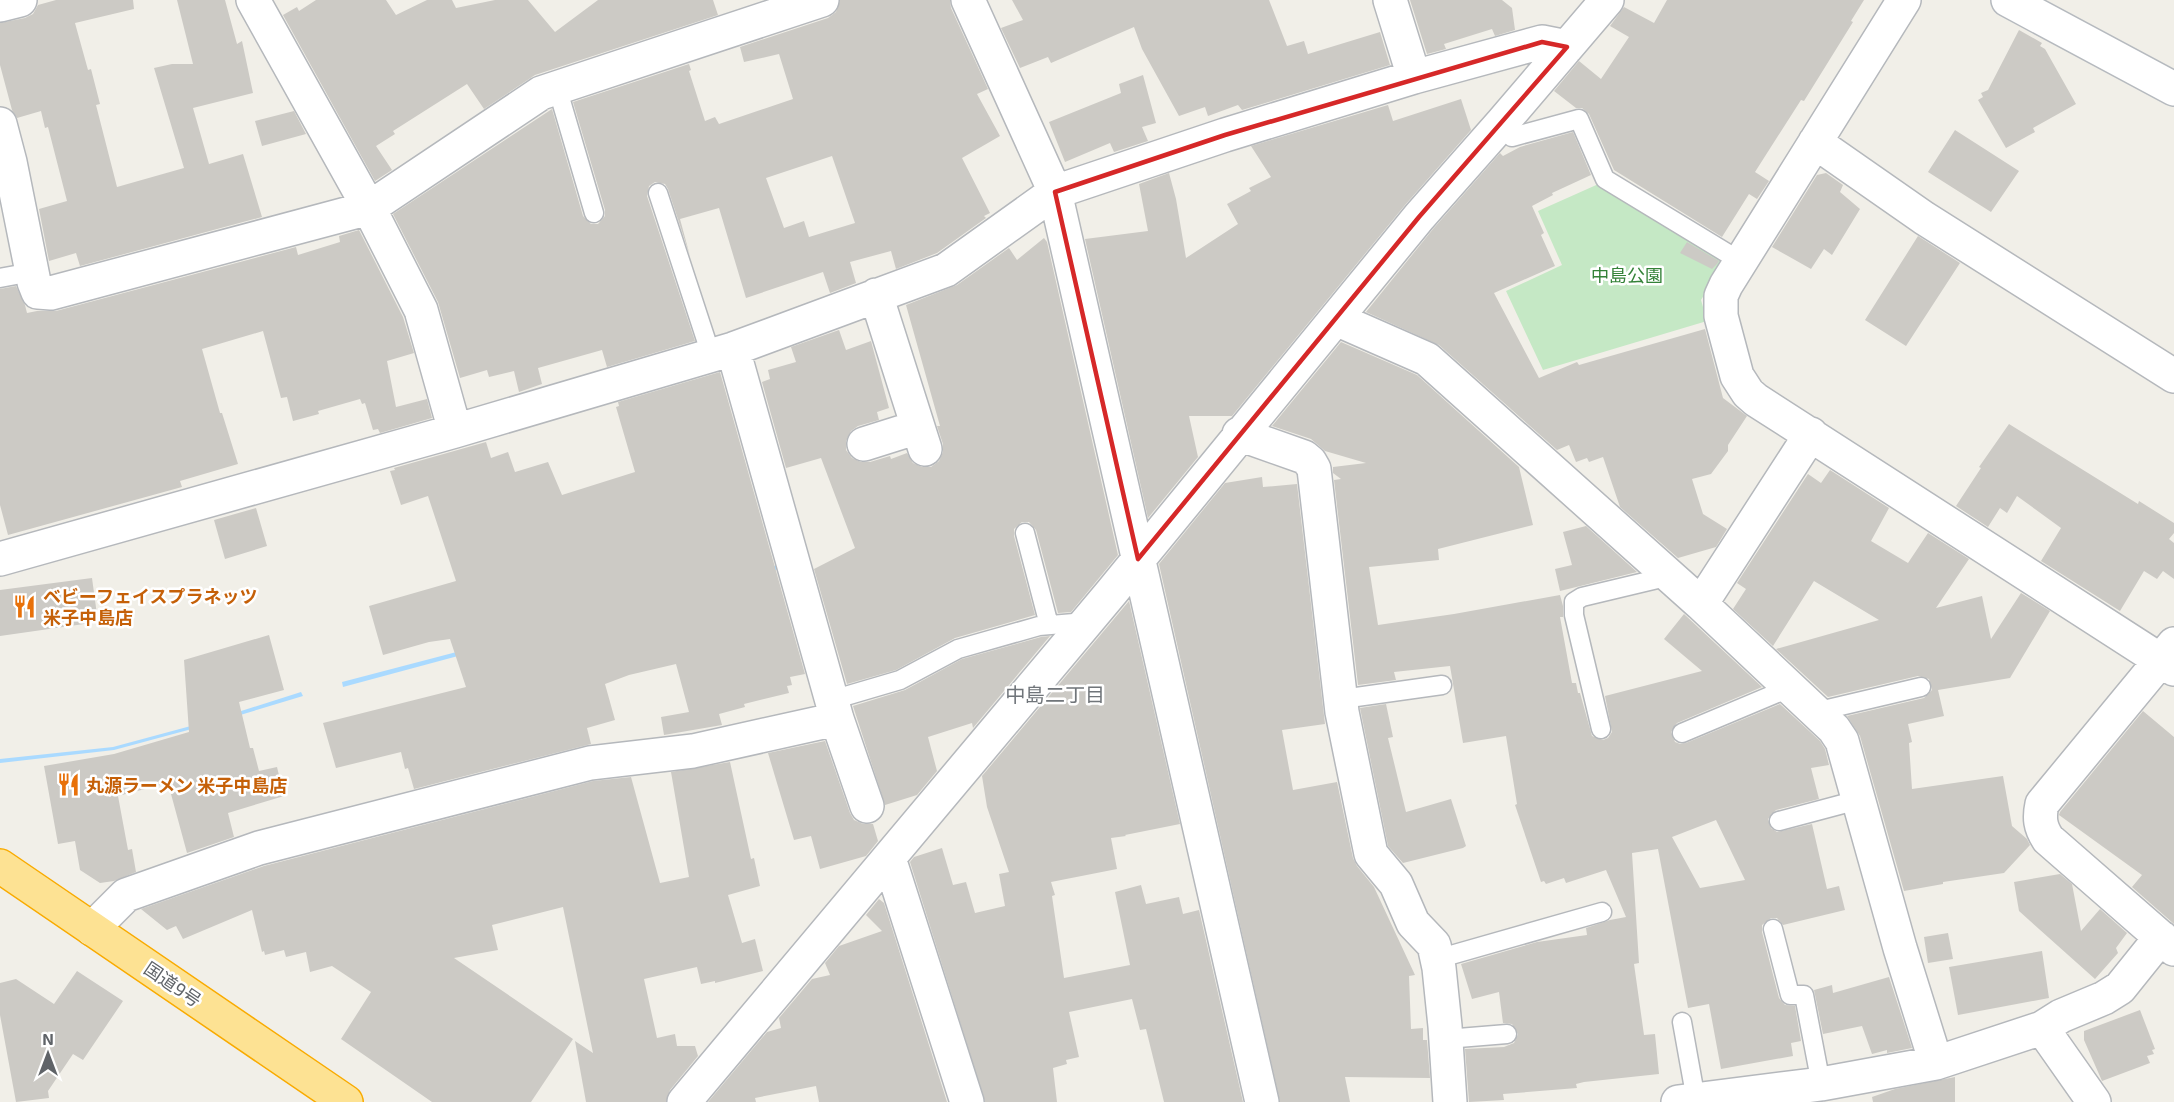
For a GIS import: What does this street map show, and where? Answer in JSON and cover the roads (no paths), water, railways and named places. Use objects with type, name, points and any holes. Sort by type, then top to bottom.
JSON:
[{"type":"highway","name":"国道9号","points":[[0,866],[346,1102]]},
{"type":"street","points":[[0,5],[20,0]]},
{"type":"street","points":[[253,0],[369,208],[421,310],[454,431]]},
{"type":"street","points":[[0,124],[38,292],[51,293],[369,208],[541,93],[822,0]]},
{"type":"street","points":[[968,0],[1055,192],[1262,1102]]},
{"type":"street","points":[[1390,0],[1414,77]]},
{"type":"street","points":[[684,1102],[1087,621],[1419,217],[1607,0]]},
{"type":"street","points":[[1687,1101],[1821,1084],[1936,1063],[2042,1029],[2061,1016],[2104,998],[2120,988],[2167,943],[2048,839],[2042,831],[2039,816],[2042,804],[2170,658],[1748,393],[1737,376],[1721,316],[1720,304],[1726,285],[1904,0]]},
{"type":"street","points":[[2007,0],[2174,89]]},
{"type":"street","points":[[0,559],[454,431],[722,352],[946,270],[1055,192],[1225,135],[1414,77],[1542,42],[1567,47]]},
{"type":"street","points":[[1815,142],[1924,218],[2174,376]]},
{"type":"street","points":[[864,444],[922,438],[876,295]]},
{"type":"street","points":[[1336,319],[1426,359],[1701,604],[1834,729],[1842,741],[1900,948],[1936,1063]]},
{"type":"street","points":[[722,352],[867,806]]},
{"type":"street","points":[[1239,434],[1304,457],[1314,469],[1342,712],[1371,854],[1396,884],[1413,923],[1434,945],[1446,1039],[1450,1102]]},
{"type":"street","points":[[1701,604],[1811,434]]},
{"type":"street","points":[[92,929],[126,895],[259,848],[590,763],[693,751],[835,710]]},
{"type":"street","points":[[889,858],[967,1102]]},
{"type":"street","points":[[2042,1029],[2094,1102]]},
{"type":"lane","points":[[557,87],[594,213]]},
{"type":"lane","points":[[1502,123],[1512,137],[1579,119],[1605,179],[1740,261]]},
{"type":"lane","points":[[658,193],[722,352]]},
{"type":"lane","points":[[0,278],[32,272]]},
{"type":"lane","points":[[1024,533],[1048,625]]},
{"type":"lane","points":[[1601,729],[1574,615],[1575,602],[1582,597],[1670,576]]},
{"type":"lane","points":[[835,710],[900,680],[958,649],[1048,625],[1087,621]]},
{"type":"lane","points":[[1342,699],[1442,685]]},
{"type":"lane","points":[[1815,712],[1921,687]]},
{"type":"lane","points":[[1682,733],[1789,688]]},
{"type":"lane","points":[[1779,821],[1858,800]]},
{"type":"lane","points":[[1437,959],[1602,912]]},
{"type":"lane","points":[[1773,929],[1790,995],[1804,995],[1821,1084]]},
{"type":"lane","points":[[1682,1022],[1687,1101]]},
{"type":"lane","points":[[1446,1039],[1507,1034]]},
{"type":"water","points":[[781,564],[782,568],[343,687],[342,682],[666,597]]},
{"type":"water","points":[[301,692],[303,696],[114,750],[0,763],[0,759],[113,747],[213,720]]},
{"type":"place","name":"ベビーフェイスプラネッツ 米子中島店","points":[[25,606]]},
{"type":"place","name":"丸源ラーメン 米子中島店","points":[[68,785]]},
{"type":"district","name":"中島二丁目","points":[[1055,694]]},
{"type":"park label","name":"中島公園","points":[[1627,275]]}]
